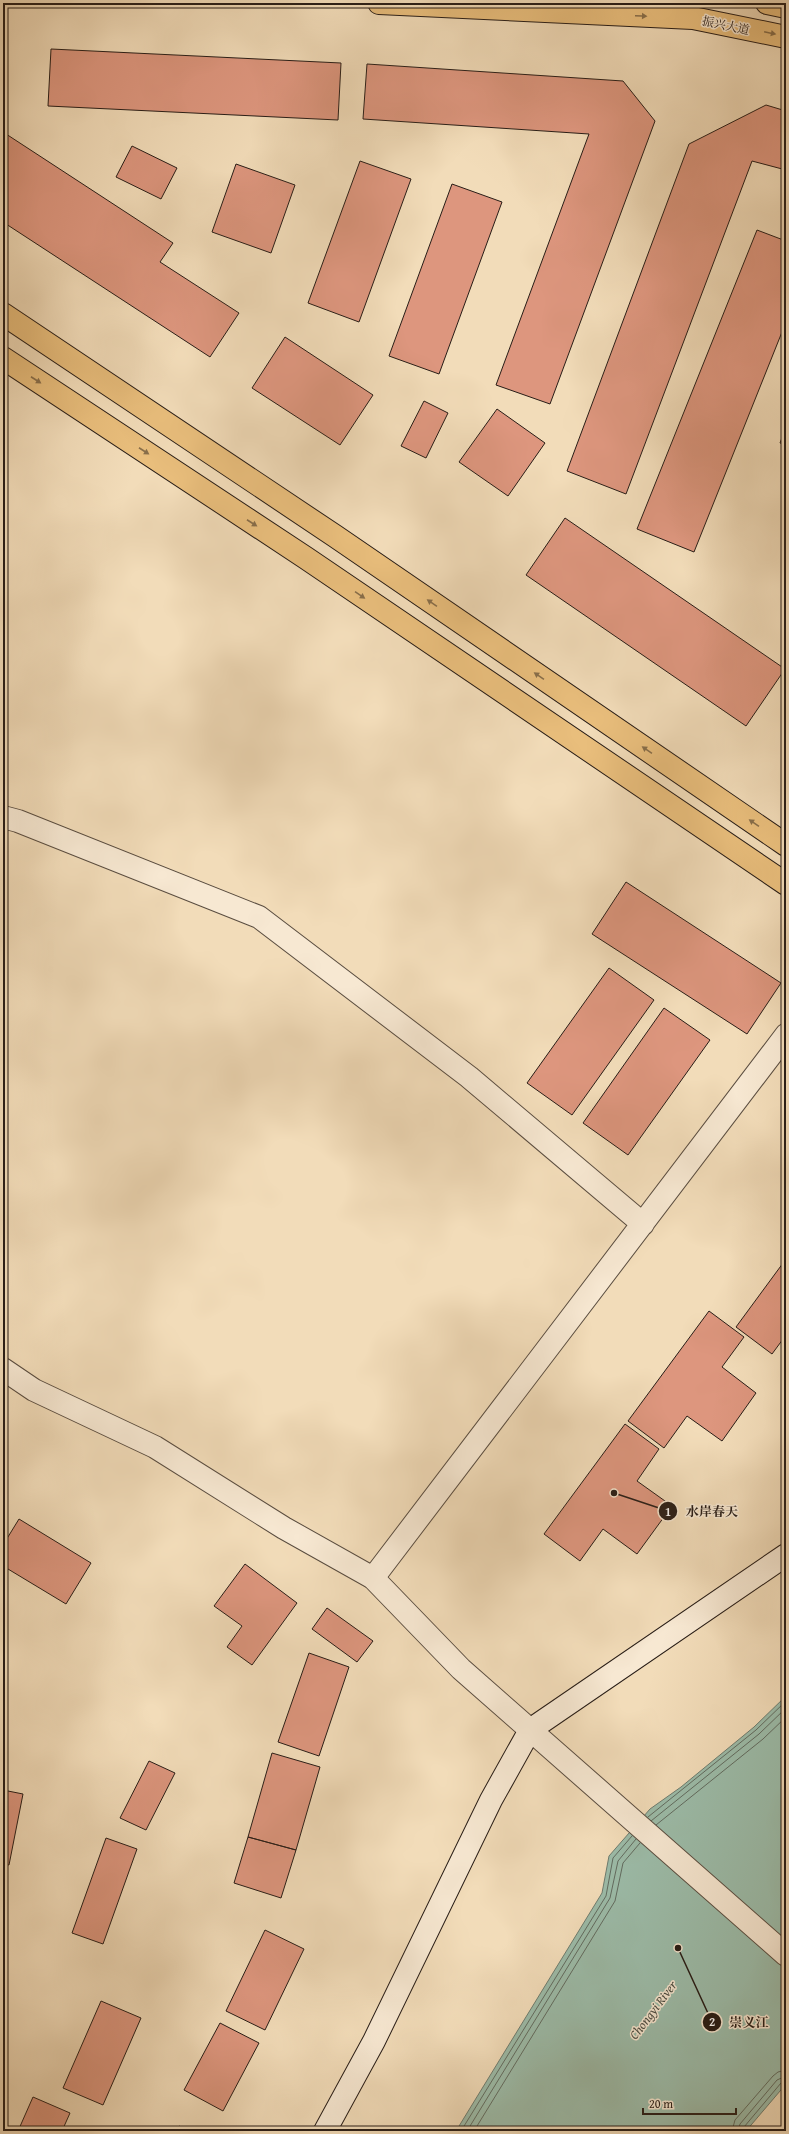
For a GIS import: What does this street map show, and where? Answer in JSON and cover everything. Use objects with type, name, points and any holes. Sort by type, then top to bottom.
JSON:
[{"type":"main road","name":"振兴大道","points":[[379,3],[692,18],[786,37]]},
{"type":"main road","points":[[767,3],[786,7]]},
{"type":"main road","points":[[3,314],[335,536],[786,845]]},
{"type":"main road","points":[[3,358],[299,554],[786,884]]},
{"type":"street","points":[[3,817],[18,821],[259,917],[474,1080],[643,1224]]},
{"type":"street","points":[[373,1578],[786,1035]]},
{"type":"street","points":[[3,1369],[34,1390],[155,1447],[284,1528],[373,1578],[461,1669],[786,1955]]},
{"type":"street","points":[[325,2131],[374,2041],[490,1800],[530,1730],[786,1555]]},
{"type":"water","name":"Chongyi River","points":[[786,1696],[786,2084],[746,2131],[456,2131],[602,1893],[609,1856],[650,1809],[681,1787],[754,1727]]},
{"type":"building","points":[[51,49],[341,63],[338,120],[48,106]]},
{"type":"building","points":[[367,64],[623,81],[655,121],[550,404],[496,385],[589,134],[363,119]]},
{"type":"building","points":[[766,105],[786,111],[786,170],[752,161],[626,494],[567,471],[689,144]]},
{"type":"building","points":[[3,132],[173,243],[160,262],[239,313],[210,357],[3,222]]},
{"type":"building","points":[[132,146],[177,168],[161,199],[116,177]]},
{"type":"building","points":[[360,161],[411,179],[359,322],[308,303]]},
{"type":"building","points":[[236,164],[295,185],[271,253],[212,232]]},
{"type":"building","points":[[452,184],[502,202],[439,374],[389,356]]},
{"type":"building","points":[[757,230],[786,241],[786,322],[694,552],[637,529]]},
{"type":"building","points":[[285,337],[373,395],[340,445],[252,388]]},
{"type":"building","points":[[424,401],[448,413],[426,458],[401,446]]},
{"type":"building","points":[[497,409],[545,443],[508,496],[459,462]]},
{"type":"building","points":[[786,427],[786,445],[780,443]]},
{"type":"building","points":[[565,518],[785,669],[746,726],[526,575]]},
{"type":"building","points":[[626,882],[781,983],[747,1034],[592,934]]},
{"type":"building","points":[[609,968],[654,1000],[572,1115],[527,1083]]},
{"type":"building","points":[[664,1008],[710,1040],[628,1155],[583,1123]]},
{"type":"building","points":[[786,1259],[786,1335],[772,1354],[736,1327]]},
{"type":"building","points":[[709,1311],[744,1337],[722,1367],[756,1393],[722,1441],[687,1416],[664,1448],[628,1421]]},
{"type":"building","points":[[625,1424],[659,1449],[637,1481],[672,1506],[637,1554],[603,1529],[580,1561],[544,1534]]},
{"type":"building","points":[[19,1519],[91,1563],[66,1604],[3,1566],[3,1545]]},
{"type":"building","points":[[245,1564],[297,1603],[252,1665],[227,1647],[242,1626],[214,1606]]},
{"type":"building","points":[[327,1608],[373,1641],[357,1662],[312,1629]]},
{"type":"building","points":[[309,1653],[349,1667],[319,1756],[278,1742]]},
{"type":"building","points":[[272,1753],[320,1767],[296,1850],[248,1837]]},
{"type":"building","points":[[149,1761],[175,1773],[146,1830],[120,1818]]},
{"type":"building","points":[[3,1790],[23,1794],[9,1865],[3,1864]]},
{"type":"building","points":[[248,1837],[296,1850],[281,1898],[234,1883]]},
{"type":"building","points":[[106,1838],[137,1849],[103,1944],[72,1933]]},
{"type":"building","points":[[265,1930],[304,1949],[265,2030],[226,2011]]},
{"type":"building","points":[[101,2001],[141,2018],[103,2105],[63,2088]]},
{"type":"building","points":[[220,2023],[259,2043],[223,2111],[184,2090]]},
{"type":"building","points":[[33,2097],[70,2113],[62,2131],[18,2131]]},
{"type":"building","points":[[179,2126],[189,2131],[177,2131]]},
{"type":"place","name":"水岸春天","points":[[614,1493]]},
{"type":"place","name":"崇义江","points":[[678,1948]]}]
